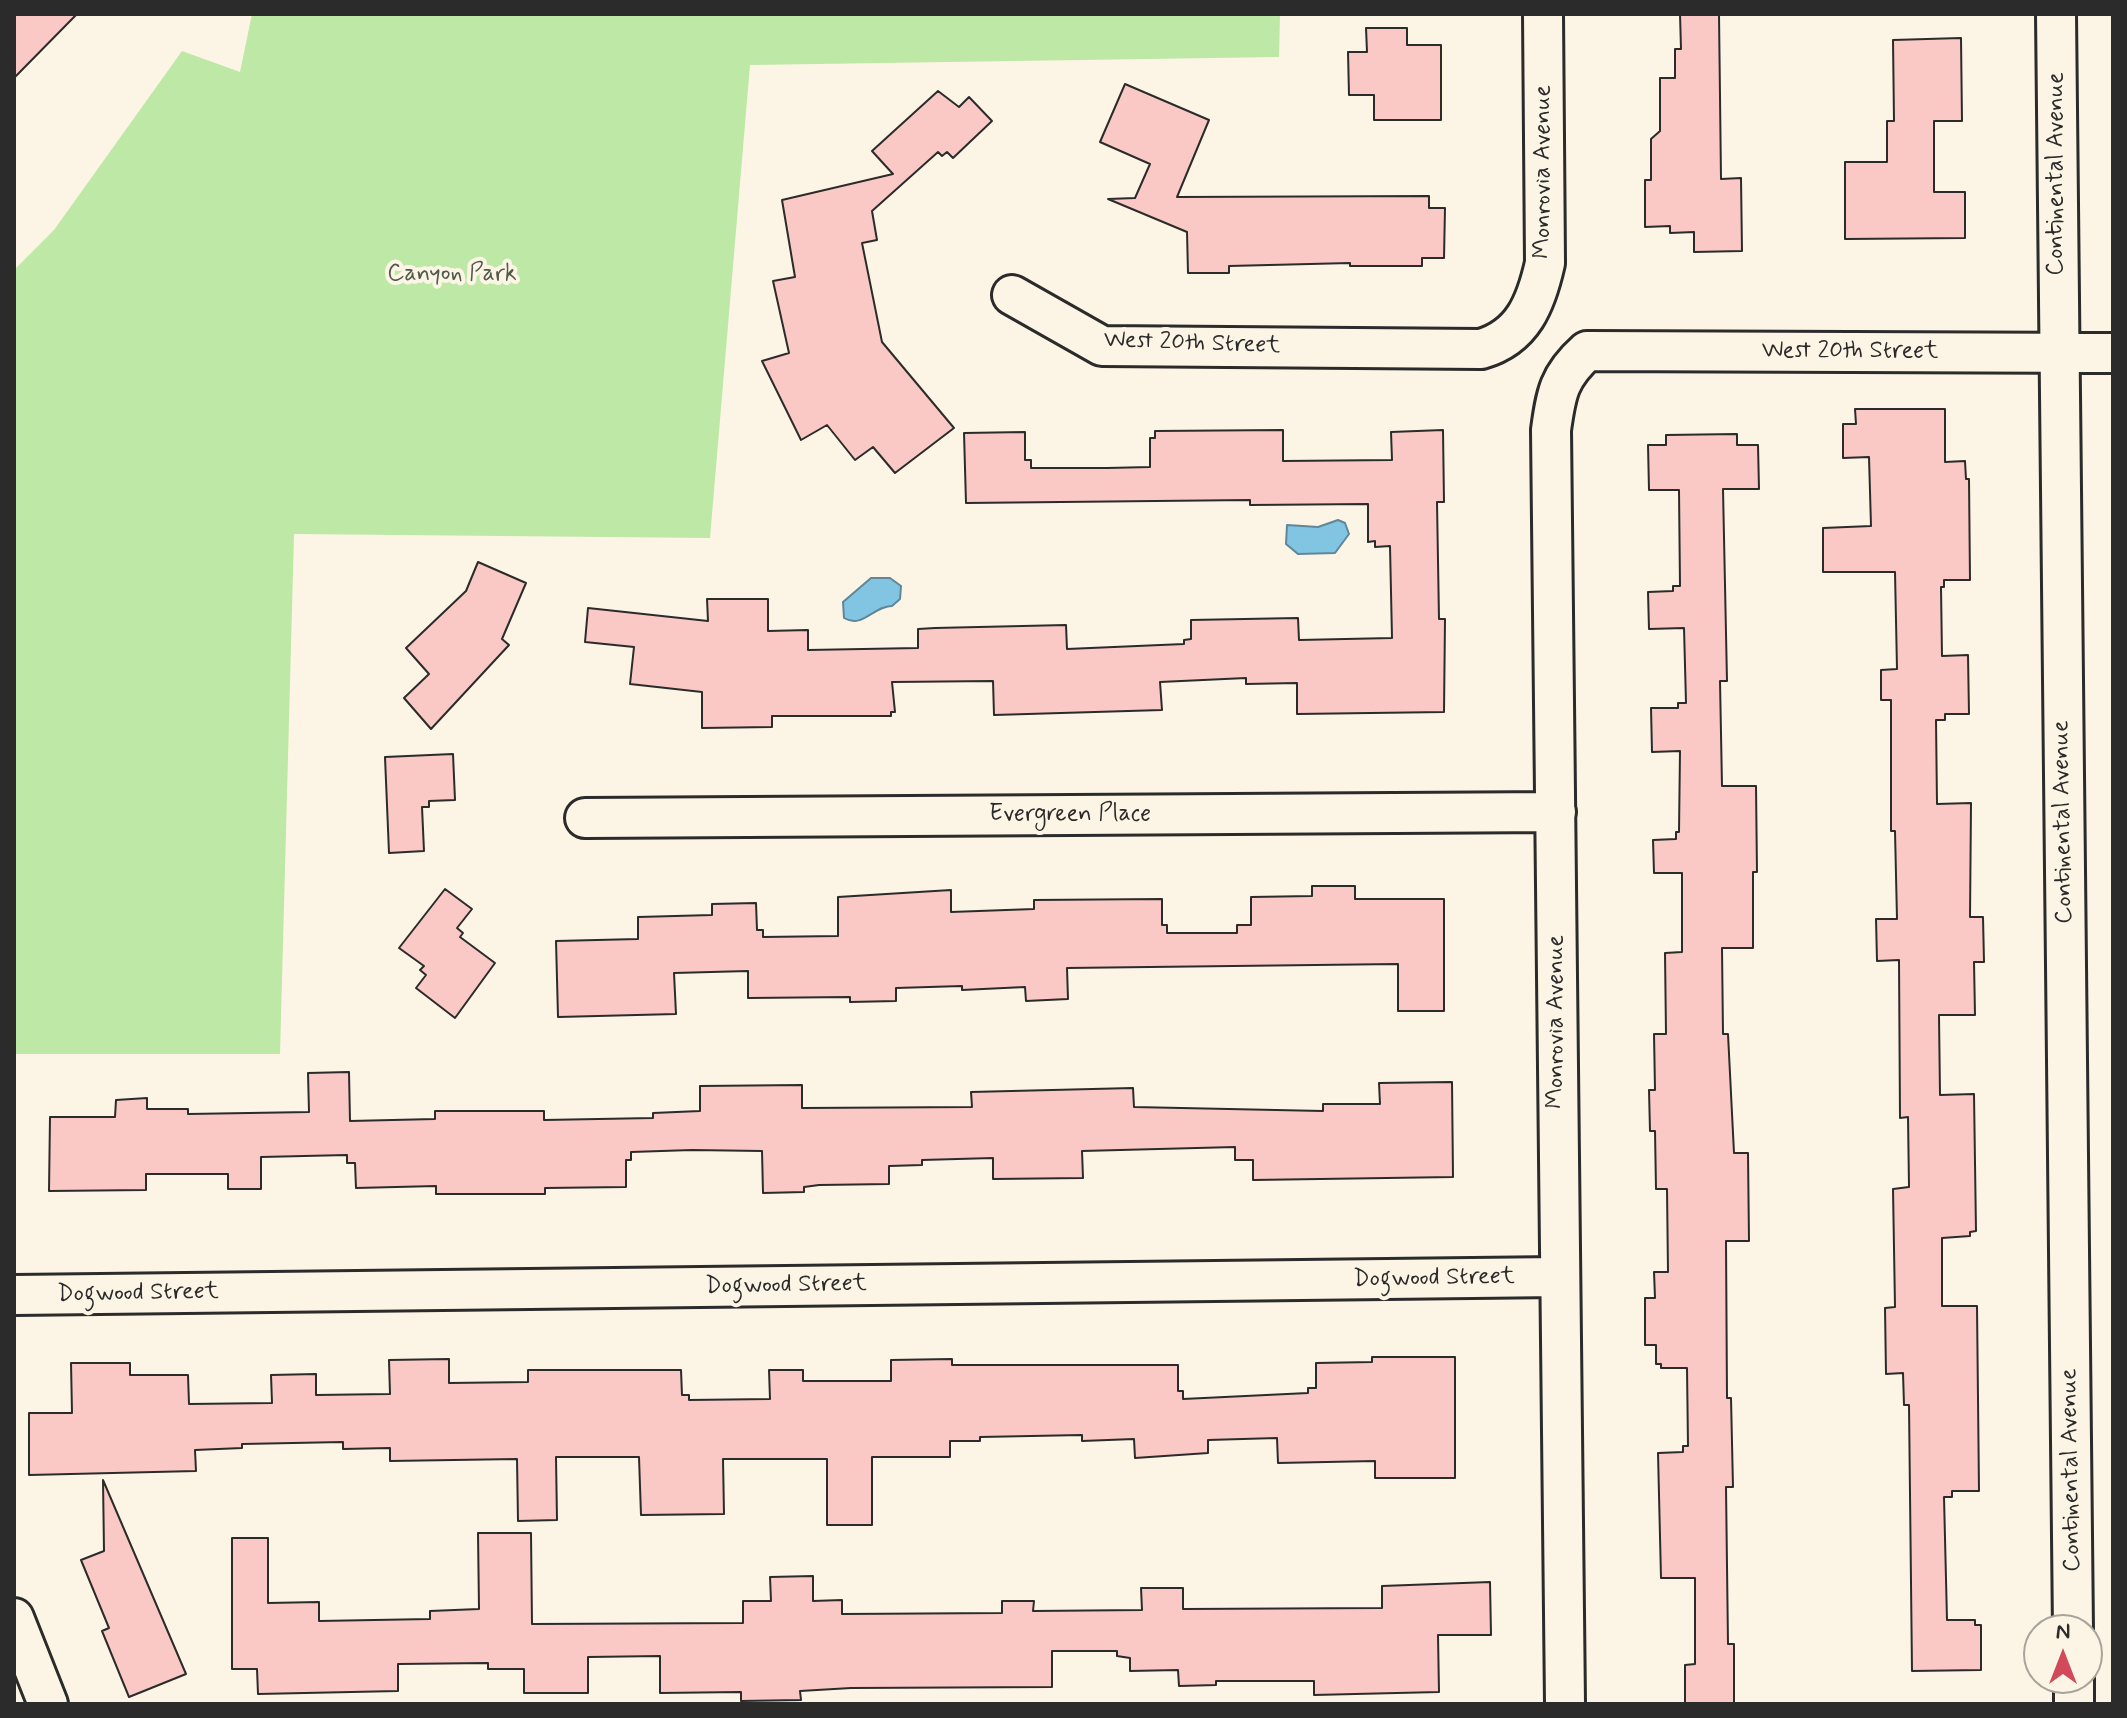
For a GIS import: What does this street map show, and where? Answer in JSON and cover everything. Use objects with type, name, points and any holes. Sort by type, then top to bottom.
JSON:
[{"type":"street","name":"Monrovia Avenue","points":[[1481,349],[1502,343],[1525,318],[1537,296],[1545,263],[1543,14]]},
{"type":"street","name":"Continental Avenue","points":[[2056,14],[2073,1614]]},
{"type":"street","name":"West 20th Street","points":[[1012,295],[1102,346],[1481,349]]},
{"type":"street","name":"Monrovia Avenue","points":[[1565,1704],[1551,430],[1556,399],[1566,371],[1587,351]]},
{"type":"street","name":"West 20th Street","points":[[1587,351],[2113,353]]},
{"type":"street","name":"Evergreen Place","points":[[585,818],[1556,812]]},
{"type":"street","name":"Dogwood Street","points":[[14,1295],[1558,1277]]},
{"type":"street","points":[[14,1618],[48,1704]]},
{"type":"green space","name":"Canyon Park","points":[[252,14],[1280,14],[1279,57],[750,65],[710,538],[294,534],[280,1054],[14,1054],[14,270],[54,230],[182,51],[240,72]]},
{"type":"water","points":[[1338,520],[1345,523],[1349,534],[1335,553],[1298,554],[1286,544],[1287,525],[1318,527]]},
{"type":"water","points":[[871,578],[890,578],[901,586],[900,599],[863,619],[851,621],[844,618],[843,602]]},
{"type":"building","points":[[14,14],[77,14],[14,78]]},
{"type":"building","points":[[1680,14],[1719,14],[1721,179],[1741,178],[1742,251],[1694,252],[1694,232],[1670,233],[1670,226],[1645,227],[1645,180],[1651,180],[1651,139],[1660,131],[1660,78],[1675,78],[1675,49],[1681,49]]},
{"type":"building","points":[[1366,28],[1407,28],[1407,45],[1441,45],[1441,120],[1374,120],[1374,95],[1349,95],[1348,52],[1367,52]]},
{"type":"building","points":[[1961,38],[1962,121],[1934,121],[1934,192],[1965,192],[1965,238],[1845,239],[1845,162],[1887,162],[1887,121],[1894,121],[1893,40]]},
{"type":"building","points":[[1125,84],[1209,120],[1177,197],[1429,196],[1429,208],[1445,208],[1444,258],[1422,258],[1422,266],[1350,266],[1350,263],[1229,266],[1229,273],[1188,273],[1187,232],[1108,199],[1135,198],[1150,164],[1100,142]]},
{"type":"building","points":[[938,91],[959,107],[969,97],[992,121],[953,158],[947,152],[942,156],[938,152],[872,211],[877,240],[862,243],[882,342],[954,428],[895,473],[873,447],[855,460],[827,425],[801,440],[762,361],[789,353],[773,281],[795,277],[782,200],[893,174],[872,151]]},
{"type":"building","points":[[1855,409],[1945,409],[1945,462],[1965,461],[1966,479],[1969,479],[1970,580],[1944,580],[1944,587],[1941,587],[1942,656],[1968,655],[1969,714],[1945,714],[1945,720],[1936,720],[1937,804],[1971,803],[1970,917],[1983,917],[1984,962],[1974,962],[1975,1015],[1939,1015],[1940,1095],[1974,1094],[1976,1231],[1970,1232],[1970,1236],[1942,1238],[1942,1306],[1977,1306],[1979,1491],[1952,1491],[1952,1497],[1944,1497],[1947,1620],[1975,1620],[1975,1625],[1981,1625],[1981,1670],[1912,1671],[1909,1405],[1904,1405],[1903,1373],[1886,1374],[1885,1308],[1895,1307],[1893,1189],[1909,1187],[1908,1117],[1900,1118],[1899,960],[1877,961],[1876,919],[1897,919],[1895,831],[1891,831],[1891,700],[1881,700],[1881,670],[1897,669],[1895,572],[1823,572],[1823,528],[1871,526],[1869,457],[1843,458],[1843,424],[1856,424]]},
{"type":"building","points":[[1283,430],[1283,461],[1392,460],[1391,432],[1443,430],[1444,502],[1437,502],[1439,619],[1445,619],[1444,712],[1297,714],[1297,683],[1246,684],[1246,678],[1160,682],[1162,710],[994,715],[993,681],[892,682],[895,712],[891,712],[891,716],[772,716],[772,727],[702,728],[702,692],[630,684],[634,647],[585,642],[588,608],[708,621],[707,599],[768,599],[768,631],[808,630],[808,650],[918,648],[918,629],[1066,625],[1067,649],[1184,644],[1184,640],[1191,639],[1191,620],[1298,618],[1299,640],[1392,638],[1390,546],[1375,547],[1375,541],[1368,542],[1368,504],[1250,505],[1250,500],[966,503],[964,433],[1025,432],[1025,460],[1031,460],[1031,468],[1107,468],[1150,467],[1150,438],[1155,438],[1155,431]]},
{"type":"building","points":[[1737,434],[1737,445],[1758,445],[1759,489],[1723,489],[1727,681],[1720,681],[1722,786],[1756,786],[1757,872],[1753,872],[1753,948],[1722,948],[1723,1034],[1728,1034],[1734,1153],[1748,1153],[1749,1241],[1726,1241],[1727,1398],[1731,1398],[1733,1487],[1726,1487],[1728,1644],[1734,1644],[1734,1704],[1685,1704],[1685,1665],[1695,1664],[1695,1578],[1661,1578],[1658,1453],[1683,1452],[1683,1446],[1688,1446],[1687,1368],[1661,1368],[1661,1364],[1656,1364],[1656,1345],[1645,1345],[1645,1298],[1655,1298],[1654,1272],[1668,1272],[1667,1189],[1656,1189],[1655,1131],[1650,1131],[1649,1090],[1655,1090],[1654,1034],[1666,1034],[1665,953],[1682,952],[1682,873],[1654,873],[1653,840],[1676,839],[1676,832],[1679,832],[1680,751],[1652,752],[1651,708],[1678,708],[1678,703],[1686,703],[1684,628],[1649,629],[1648,592],[1673,591],[1673,586],[1680,586],[1679,490],[1649,490],[1648,445],[1666,445],[1666,435]]},
{"type":"building","points":[[478,562],[526,583],[502,639],[509,645],[431,729],[404,698],[429,674],[406,648],[466,591]]},
{"type":"building","points":[[453,754],[455,800],[429,801],[429,807],[422,807],[424,851],[389,853],[385,757]]},
{"type":"building","points":[[1312,886],[1355,886],[1355,899],[1444,899],[1444,1011],[1398,1011],[1398,964],[1067,968],[1068,999],[1026,1001],[1025,987],[962,990],[962,986],[896,988],[896,1001],[850,1002],[850,997],[748,998],[748,971],[674,973],[676,1014],[558,1017],[556,941],[638,939],[638,917],[712,915],[712,904],[756,903],[757,930],[763,930],[763,937],[838,936],[838,897],[951,890],[951,912],[1034,909],[1034,900],[1162,899],[1162,925],[1167,925],[1167,933],[1237,933],[1237,925],[1251,925],[1251,897],[1312,896]]},
{"type":"building","points":[[445,889],[472,909],[457,928],[463,933],[460,937],[495,963],[455,1018],[416,988],[426,975],[420,970],[424,966],[399,948]]},
{"type":"building","points":[[349,1072],[350,1121],[435,1119],[435,1111],[544,1111],[544,1120],[653,1118],[653,1113],[700,1111],[700,1086],[802,1085],[802,1108],[972,1107],[971,1092],[1133,1088],[1134,1107],[1323,1111],[1323,1104],[1380,1104],[1379,1083],[1452,1082],[1453,1177],[1253,1180],[1253,1160],[1235,1160],[1235,1147],[1082,1151],[1083,1178],[993,1179],[993,1158],[922,1160],[922,1165],[889,1166],[889,1184],[819,1185],[804,1187],[804,1192],[763,1193],[762,1151],[692,1150],[631,1152],[631,1160],[626,1160],[626,1187],[545,1188],[545,1194],[436,1194],[436,1186],[356,1188],[355,1163],[347,1163],[347,1155],[261,1157],[261,1189],[228,1189],[228,1174],[146,1174],[146,1190],[49,1191],[50,1117],[115,1117],[116,1100],[147,1098],[147,1109],[188,1109],[188,1114],[309,1112],[308,1073]]},
{"type":"building","points":[[1372,1357],[1455,1357],[1455,1478],[1375,1478],[1375,1461],[1278,1463],[1277,1438],[1208,1440],[1208,1453],[1135,1458],[1134,1439],[1082,1441],[1082,1435],[980,1437],[980,1441],[950,1441],[950,1457],[872,1457],[872,1525],[827,1525],[827,1459],[723,1459],[724,1514],[641,1515],[639,1457],[556,1457],[557,1520],[518,1521],[517,1459],[390,1461],[390,1448],[343,1449],[343,1442],[242,1444],[242,1448],[195,1450],[196,1471],[29,1475],[29,1413],[72,1413],[71,1363],[130,1363],[130,1375],[188,1375],[189,1404],[272,1403],[271,1375],[316,1374],[316,1395],[390,1394],[389,1360],[449,1359],[449,1383],[528,1382],[528,1370],[681,1370],[682,1395],[689,1395],[689,1400],[770,1399],[769,1370],[803,1370],[803,1381],[891,1381],[891,1360],[952,1359],[952,1365],[1178,1365],[1178,1391],[1183,1391],[1183,1399],[1308,1393],[1308,1388],[1316,1388],[1316,1363],[1372,1362]]},
{"type":"building","points":[[103,1480],[186,1674],[129,1697],[102,1631],[109,1628],[81,1560],[104,1551]]},
{"type":"building","points":[[478,1533],[531,1533],[532,1624],[743,1623],[743,1601],[771,1601],[770,1577],[813,1576],[813,1601],[842,1600],[842,1614],[1002,1613],[1002,1601],[1034,1601],[1033,1611],[1142,1610],[1141,1588],[1183,1588],[1183,1609],[1382,1608],[1382,1586],[1490,1582],[1491,1635],[1438,1635],[1439,1692],[1314,1695],[1314,1681],[1216,1681],[1216,1685],[1179,1686],[1178,1670],[1130,1671],[1130,1658],[1117,1656],[1117,1651],[1052,1651],[1052,1687],[851,1688],[800,1691],[801,1700],[741,1701],[741,1692],[660,1693],[660,1656],[588,1657],[588,1693],[524,1693],[524,1669],[488,1669],[488,1663],[398,1664],[398,1691],[258,1694],[257,1669],[232,1669],[232,1538],[268,1538],[268,1603],[319,1602],[319,1621],[430,1619],[430,1611],[479,1609]]}]
